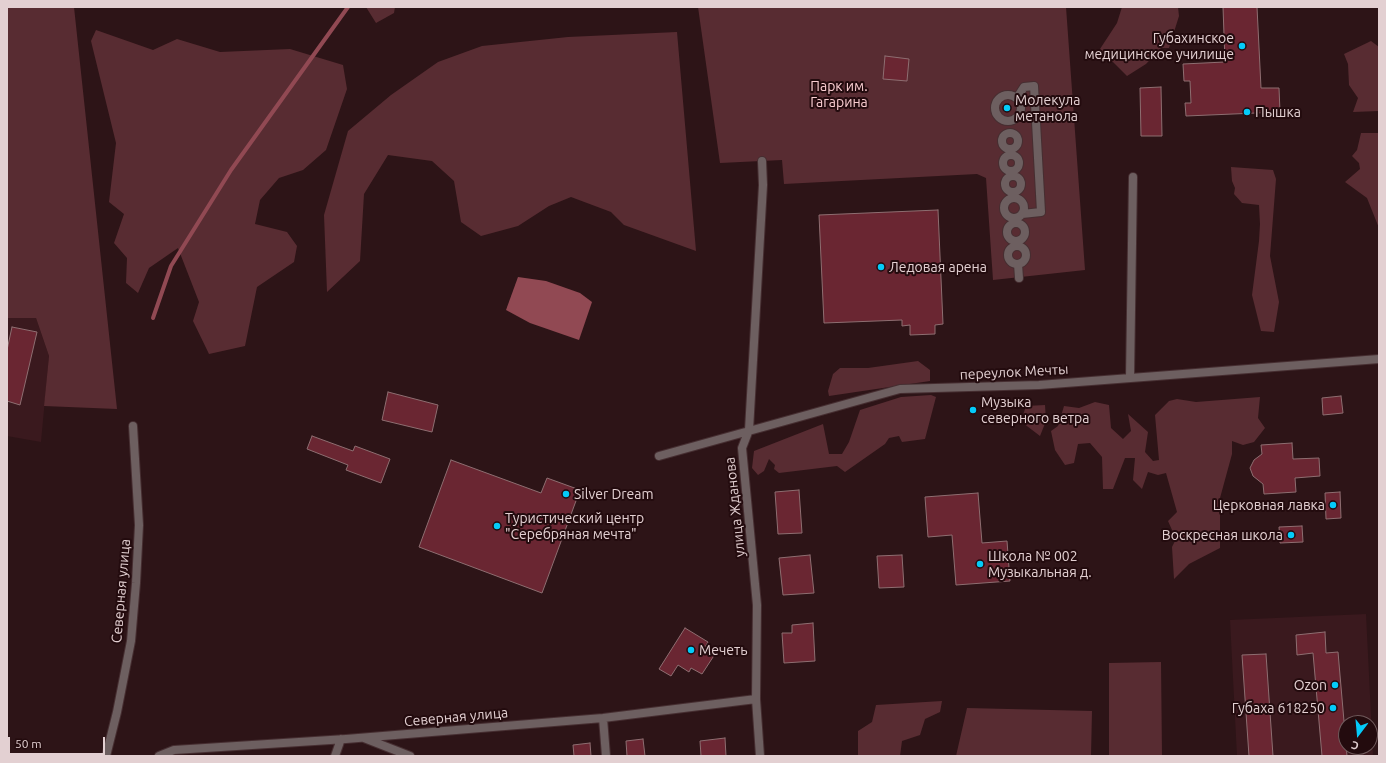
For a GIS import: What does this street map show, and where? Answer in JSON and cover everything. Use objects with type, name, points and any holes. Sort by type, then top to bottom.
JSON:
[{"type":"street","points":[[1017,98],[1024,87],[1034,86],[1041,212],[1017,218]]},
{"type":"street","points":[[1002,96],[1012,96],[1017,98],[1020,102],[1020,112],[1018,117],[1009,121],[1003,121],[996,114],[995,104],[1002,96]]},
{"type":"street","points":[[1009,121],[1009,132]]},
{"type":"street","points":[[1009,132],[1003,136],[1002,143],[1010,152]]},
{"type":"street","points":[[1009,132],[1016,135],[1018,138],[1017,145],[1003,162],[1005,169],[1012,174],[1006,179],[1004,187],[1023,205],[1017,218],[1006,231],[1008,239],[1016,244]]},
{"type":"street","name":"улица Жданова","points":[[760,756],[756,699],[757,605],[742,448],[749,430],[763,185],[762,161]]},
{"type":"street","points":[[1130,378],[1134,177]]},
{"type":"street","points":[[1013,195],[1004,207],[1007,214],[1017,218],[1023,226],[1025,234],[1023,238],[1010,250],[1008,258],[1010,261],[1018,264],[1019,278]]},
{"type":"street","name":"переулок Мечты","points":[[659,456],[900,389],[1039,385],[1379,359]]},
{"type":"street","name":"Северная улица","points":[[106,756],[118,712],[131,641],[136,583],[139,525],[133,426]]},
{"type":"street","name":"Северная улица","points":[[159,756],[174,750],[341,739],[603,718],[756,699]]},
{"type":"street","points":[[603,718],[606,756]]},
{"type":"street","points":[[362,737],[410,756]]},
{"type":"street","points":[[335,756],[341,739]]},
{"type":"shaded area","points":[[518,277],[546,281],[580,293],[592,302],[579,340],[530,323],[506,310]]},
{"type":"shaded area","points":[[7,318],[36,318],[49,356],[41,442],[7,436]]},
{"type":"shaded area","points":[[1366,614],[1371,715],[1338,715],[1338,755],[1373,756],[1237,756],[1230,620]]},
{"type":"green space","points":[[7,7],[74,7],[117,409],[44,406],[49,356],[36,318],[7,318]]},
{"type":"green space","points":[[366,7],[395,7],[394,13],[376,23]]},
{"type":"green space","name":"Парк им. Гагарина","points":[[698,7],[1066,7],[1085,270],[993,280],[986,178],[977,174],[784,184],[782,160],[720,163]]},
{"type":"green space","points":[[1122,7],[1178,7],[1179,16],[1169,48],[1161,48],[1146,64],[1127,76],[1100,49],[1117,23]]},
{"type":"green space","points":[[96,30],[153,50],[177,39],[220,52],[290,49],[343,65],[347,89],[326,150],[303,170],[279,178],[260,200],[255,224],[287,232],[297,246],[294,262],[257,287],[245,346],[209,354],[193,321],[199,302],[178,248],[149,268],[138,293],[126,283],[127,258],[114,243],[124,214],[109,202],[116,143],[91,41]]},
{"type":"green space","points":[[677,32],[696,251],[624,225],[611,212],[571,197],[549,206],[518,226],[481,236],[461,222],[454,181],[432,161],[388,155],[364,194],[360,261],[327,292],[324,215],[348,131],[391,95],[438,62],[482,46],[568,37]]},
{"type":"green space","points":[[1371,41],[1379,47],[1379,111],[1353,112],[1358,98],[1349,85],[1348,64],[1344,54]]},
{"type":"green space","points":[[1361,133],[1379,133],[1379,228],[1367,198],[1345,182],[1360,169],[1359,163],[1352,156],[1357,150]]},
{"type":"green space","points":[[1231,167],[1273,170],[1276,179],[1270,256],[1279,302],[1274,332],[1261,331],[1252,295],[1259,241],[1259,205],[1242,203],[1234,194],[1235,188],[1232,181]]},
{"type":"green space","points":[[918,361],[930,370],[930,381],[829,396],[828,391],[833,374],[840,368],[868,368]]},
{"type":"green space","points":[[931,395],[936,397],[925,439],[902,442],[899,436],[889,438],[885,444],[845,472],[837,466],[779,473],[774,469],[775,465],[769,459],[764,471],[758,475],[752,468],[754,451],[823,424],[829,454],[842,454],[849,442],[860,410],[901,397]]},
{"type":"green space","points":[[1260,397],[1258,418],[1265,428],[1254,442],[1243,445],[1232,441],[1232,454],[1220,498],[1220,548],[1189,564],[1174,579],[1172,547],[1176,539],[1168,521],[1177,512],[1166,473],[1158,475],[1148,472],[1142,489],[1133,480],[1135,458],[1125,458],[1113,489],[1103,489],[1102,457],[1090,443],[1078,444],[1074,463],[1065,465],[1055,450],[1051,431],[1058,426],[1064,406],[1079,408],[1095,402],[1109,405],[1111,428],[1123,439],[1131,431],[1128,414],[1148,432],[1145,452],[1153,461],[1159,460],[1155,415],[1169,401],[1177,399],[1196,402]]},
{"type":"green space","points":[[1045,405],[1046,421],[1040,436],[1023,423],[1022,418],[1026,406]]},
{"type":"green space","points":[[1161,662],[1162,756],[1109,756],[1109,663]]},
{"type":"green space","points":[[942,701],[940,712],[925,719],[920,735],[902,741],[900,756],[858,756],[858,731],[872,722],[876,705]]},
{"type":"green space","points":[[967,708],[1092,711],[1091,756],[956,756]]},
{"type":"building","points":[[1223,7],[1257,7],[1261,88],[1279,88],[1280,112],[1186,116],[1185,103],[1191,103],[1190,81],[1184,81],[1183,64],[1225,62]]},
{"type":"building","points":[[885,56],[909,59],[907,81],[883,79]]},
{"type":"building","points":[[1161,87],[1162,136],[1141,136],[1140,88]]},
{"type":"building","name":"Ледовая арена","points":[[938,210],[943,324],[935,325],[935,334],[910,335],[910,325],[902,326],[902,320],[824,323],[819,215]]},
{"type":"building","points":[[12,327],[37,332],[20,405],[7,401],[7,350]]},
{"type":"building","points":[[388,392],[438,405],[432,432],[382,420]]},
{"type":"building","points":[[1341,396],[1343,413],[1323,415],[1322,398]]},
{"type":"building","points":[[312,436],[353,451],[355,446],[390,459],[381,483],[346,470],[348,465],[307,449]]},
{"type":"building","points":[[1292,443],[1293,459],[1319,458],[1320,476],[1295,478],[1296,492],[1264,494],[1263,484],[1253,476],[1250,468],[1254,460],[1262,454],[1261,445]]},
{"type":"building","name":"Туристический центр \"Серебряная мечта\"","points":[[451,460],[541,493],[547,478],[580,490],[542,593],[419,547]]},
{"type":"building","points":[[799,490],[802,533],[778,534],[775,492]]},
{"type":"building","name":"Церковная лавка","points":[[1340,492],[1341,518],[1326,519],[1325,493]]},
{"type":"building","points":[[978,493],[982,543],[1007,541],[1010,581],[956,585],[952,535],[928,537],[925,497]]},
{"type":"building","name":"Воскресная школа","points":[[1302,526],[1303,542],[1280,543],[1279,527]]},
{"type":"building","points":[[810,555],[814,593],[783,595],[779,558]]},
{"type":"building","points":[[902,555],[904,587],[879,588],[877,556]]},
{"type":"building","points":[[813,623],[815,661],[784,663],[782,633],[792,633],[792,625]]},
{"type":"building","name":"Мечеть","points":[[685,628],[708,642],[705,647],[715,654],[702,674],[691,668],[689,672],[678,665],[671,676],[659,669]]},
{"type":"building","points":[[1325,632],[1326,653],[1338,652],[1343,715],[1338,715],[1338,755],[1347,756],[1322,756],[1313,653],[1297,655],[1296,635]]},
{"type":"building","points":[[1266,654],[1273,756],[1249,756],[1242,655]]},
{"type":"building","points":[[725,738],[726,756],[701,756],[700,741]]},
{"type":"building","points":[[643,739],[645,756],[627,756],[626,741]]},
{"type":"building","points":[[590,743],[591,756],[574,756],[573,745]]},
{"type":"waterway","points":[[153,318],[171,266],[231,170],[348,7]]},
{"type":"place","name":"Губахинское медицинское училище","points":[[1242,46]]},
{"type":"place","name":"Молекула метанола","points":[[1007,108]]},
{"type":"place","name":"Пышка","points":[[1247,112]]},
{"type":"place","name":"Ледовая арена","points":[[881,267]]},
{"type":"place","name":"Музыка северного ветра","points":[[973,410]]},
{"type":"place","name":"Silver Dream","points":[[566,494]]},
{"type":"place","name":"Церковная лавка","points":[[1333,505]]},
{"type":"place","name":"Туристический центр \"Серебряная мечта\"","points":[[497,526]]},
{"type":"place","name":"Воскресная школа","points":[[1291,535]]},
{"type":"place","name":"Школа № 002 Музыкальная д.","points":[[980,564]]},
{"type":"place","name":"Мечеть","points":[[691,650]]},
{"type":"place","name":"Ozon","points":[[1335,685]]},
{"type":"place","name":"Губаха 618250","points":[[1333,708]]}]
